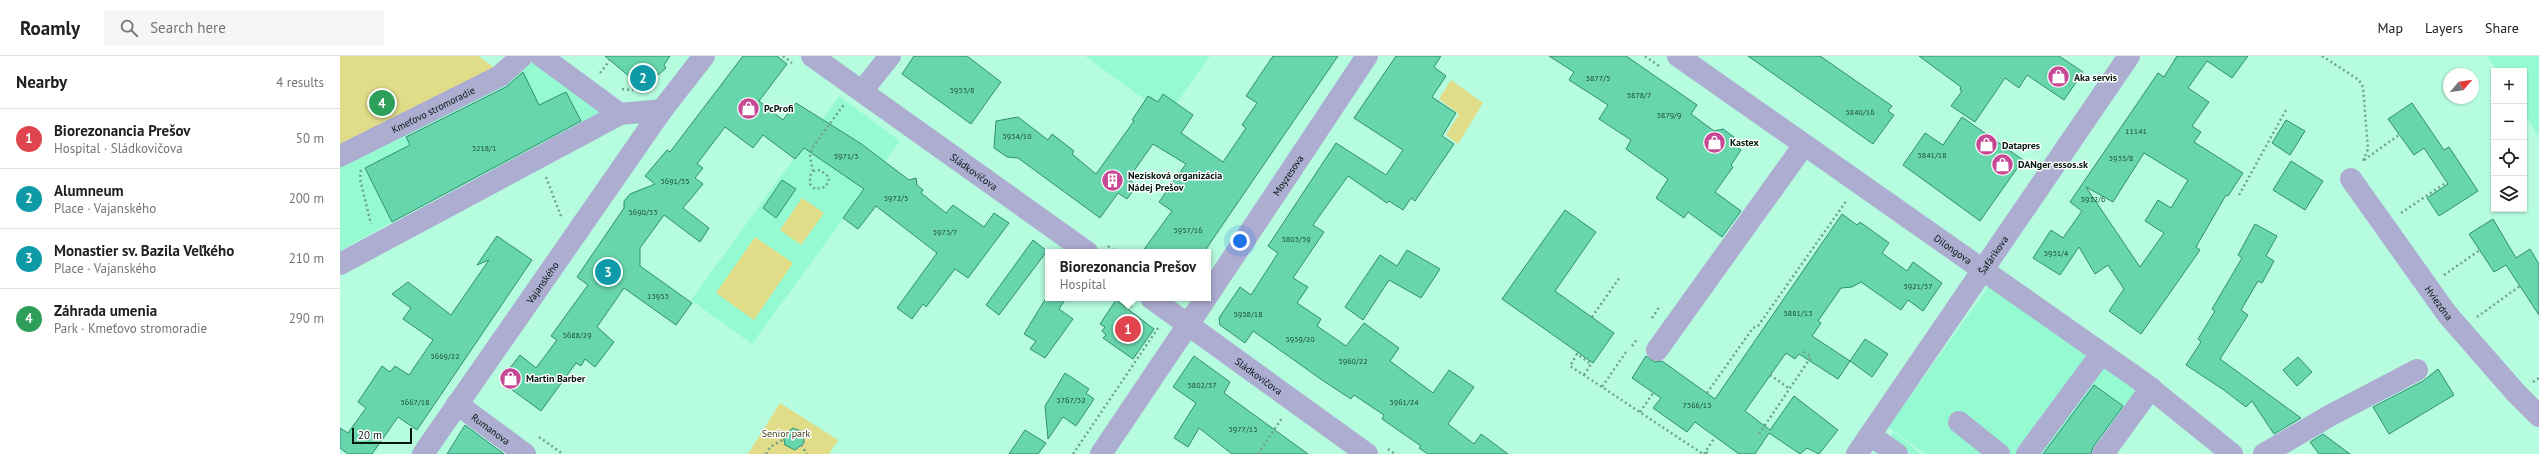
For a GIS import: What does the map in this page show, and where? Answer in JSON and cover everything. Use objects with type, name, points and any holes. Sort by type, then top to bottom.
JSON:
[{"type":"street","name":"Kmeťovo stromoradie","points":[[340,156],[500,76],[522,56]]},
{"type":"street","points":[[541,56],[620,114]]},
{"type":"street","name":"Vajanského","points":[[423,454],[456,404],[662,110],[704,56]]},
{"type":"street","name":"Sládkovičova","points":[[812,56],[854,96],[1083,249]]},
{"type":"street","points":[[854,96],[890,56]]},
{"type":"street","name":"Moyzesova","points":[[1211,290],[1367,56]]},
{"type":"street","name":"Dilongova","points":[[1678,56],[2151,388],[2232,454]]},
{"type":"street","name":"Šafárikova","points":[[1857,454],[1981,270],[2129,56]]},
{"type":"street","points":[[340,264],[620,114],[662,110]]},
{"type":"street","points":[[1657,350],[1804,145]]},
{"type":"street","name":"Hviezdna","points":[[2356,171],[2447,314],[2516,393],[2539,416]]},
{"type":"street","name":"Sládkovičova","points":[[1155,301],[1367,454]]},
{"type":"street","points":[[1101,454],[1204,301]]},
{"type":"street","points":[[2028,454],[2101,354]]},
{"type":"street","points":[[2264,454],[2331,415],[2417,370]]},
{"type":"street","points":[[2103,454],[2151,388]]},
{"type":"street","name":"Rumanova","points":[[456,404],[525,454]]},
{"type":"street","points":[[1959,422],[1999,454]]},
{"type":"street","points":[[1870,435],[1897,454]]},
{"type":"path","points":[[2322,56],[2359,80],[2363,87],[2368,149],[2356,171]]},
{"type":"path","points":[[598,75],[610,60]]},
{"type":"path","points":[[617,88],[638,90]]},
{"type":"path","points":[[813,171],[820,170],[828,176],[829,181],[824,187],[818,189],[810,184],[810,176],[813,171],[810,156],[812,148],[854,96]]},
{"type":"path","points":[[2239,195],[2286,110]]},
{"type":"path","points":[[2363,160],[2399,135]]},
{"type":"path","points":[[361,164],[360,179],[372,226],[365,230]]},
{"type":"path","points":[[2398,215],[2446,182]]},
{"type":"path","points":[[548,185],[564,224]]},
{"type":"path","points":[[1707,393],[1753,328],[1758,326],[1847,200]]},
{"type":"path","points":[[2442,277],[2480,250]]},
{"type":"path","points":[[1592,317],[1620,277]]},
{"type":"path","points":[[2473,320],[2520,286]]},
{"type":"path","points":[[1073,454],[1169,311]]},
{"type":"path","points":[[1759,434],[1811,357],[1801,350]]},
{"type":"path","points":[[1602,387],[1626,352]]},
{"type":"path","points":[[1584,376],[1591,364],[1577,354],[1570,366],[1584,376],[1704,453],[1709,454]]},
{"type":"path","points":[[1770,375],[1790,388]]},
{"type":"path","points":[[1640,412],[1653,393]]},
{"type":"path","points":[[1258,454],[1283,416]]},
{"type":"path","points":[[1704,453],[1715,437]]},
{"type":"path","points":[[766,454],[770,447],[784,439]]},
{"type":"path","points":[[801,445],[807,454]]},
{"type":"path","points":[[1075,450],[1080,454]]},
{"type":"shaded area","points":[[541,56],[612,108],[392,222],[340,251],[340,156]]},
{"type":"shaded area","points":[[1085,56],[1210,56],[1167,116]]},
{"type":"shaded area","points":[[2487,56],[2539,56],[2539,137],[2527,118],[2527,68],[2495,68]]},
{"type":"shaded area","points":[[839,96],[900,141],[752,344],[691,300]]},
{"type":"shaded area","points":[[1990,285],[2145,397],[2103,454],[1925,454],[1888,427]]},
{"type":"shaded area","points":[[1894,432],[1921,454],[1879,454]]},
{"type":"green space","points":[[340,56],[478,56],[495,68],[340,144]]},
{"type":"green space","points":[[1451,80],[1483,103],[1458,144],[1446,135],[1459,114],[1439,99]]},
{"type":"green space","points":[[802,198],[824,213],[801,245],[780,230]]},
{"type":"green space","points":[[755,237],[793,263],[754,320],[716,293]]},
{"type":"green space","name":"Senior park","points":[[780,403],[838,440],[829,454],[748,454]]},
{"type":"building","points":[[605,56],[670,56],[664,65],[666,68],[643,88]]},
{"type":"building","points":[[743,56],[777,56],[787,64],[759,101],[783,120],[796,103],[860,143],[909,180],[916,178],[917,185],[923,190],[921,193],[946,213],[953,205],[984,227],[994,213],[1009,223],[968,278],[955,269],[926,307],[923,304],[912,319],[897,308],[937,253],[876,206],[858,229],[843,218],[864,189],[804,148],[795,159],[763,135],[753,148],[725,127],[697,164],[703,168],[695,178],[703,184],[683,208],[709,228],[700,242],[664,215],[640,248],[640,266],[692,303],[676,325],[624,288],[597,327],[614,342],[595,367],[585,359],[581,366],[576,363],[541,411],[500,381],[520,355],[536,368],[557,340],[551,336],[588,285],[577,277],[624,208],[624,201],[630,194],[655,184],[645,176],[667,150],[670,152]]},
{"type":"building","points":[[914,56],[967,56],[1001,82],[971,124],[902,74]]},
{"type":"building","points":[[1273,56],[1338,56],[1206,249],[1144,249],[1172,211],[1159,202],[1186,164],[1153,144],[1128,179],[1137,185],[1127,199],[1118,193],[1100,218],[1018,158],[1007,157],[994,148],[996,121],[1018,117],[1048,140],[1052,134],[1074,151],[1072,154],[1096,174],[1134,121],[1132,120],[1148,96],[1158,102],[1163,94],[1193,115],[1181,133],[1223,162],[1246,128],[1242,125],[1257,103],[1246,96]]},
{"type":"building","points":[[1396,56],[1441,56],[1434,67],[1446,76],[1432,97],[1456,113],[1442,136],[1454,144],[1415,201],[1411,198],[1403,210],[1389,201],[1387,203],[1348,176],[1313,225],[1324,232],[1293,278],[1308,287],[1297,303],[1321,319],[1317,326],[1346,346],[1364,323],[1399,348],[1390,361],[1433,393],[1449,370],[1474,387],[1448,424],[1474,444],[1481,434],[1508,454],[1428,454],[1419,448],[1421,446],[1382,419],[1384,415],[1354,395],[1351,399],[1253,331],[1245,343],[1220,325],[1219,318],[1240,287],[1251,295],[1278,253],[1268,246],[1336,143],[1386,175],[1403,150],[1354,118]]},
{"type":"building","points":[[1549,56],[1626,56],[1697,105],[1691,114],[1714,131],[1723,129],[1734,137],[1735,145],[1741,150],[1731,165],[1733,167],[1715,192],[1741,211],[1722,237],[1688,212],[1684,218],[1656,198],[1668,179],[1626,149],[1631,140],[1599,119],[1608,105],[1569,80],[1574,72]]},
{"type":"building","points":[[1748,56],[1820,56],[1892,106],[1888,111],[1894,115],[1873,144]]},
{"type":"building","points":[[1919,56],[2059,56],[2083,72],[2064,100],[2027,75],[2019,88],[2005,78],[1975,122],[1951,106],[1962,91],[1960,90],[1961,87]]},
{"type":"building","points":[[2177,56],[2248,56],[2232,78],[2207,61],[2188,88],[2209,102],[2192,126],[2201,132],[2194,142],[2243,173],[2228,196],[2226,195],[2196,247],[2200,250],[2141,334],[2109,311],[2124,289],[2108,265],[2095,274],[2079,247],[2060,275],[2033,258],[2051,230],[2063,238],[2082,211],[2070,202],[2158,73],[2164,77]],"holes":[[[2144,153],[2188,180],[2171,208],[2158,200],[2145,221],[2164,233],[2140,267],[2086,187],[2113,202]]]},
{"type":"building","points":[[523,72],[539,105],[566,92],[581,121],[392,222],[365,168],[410,145],[406,137],[506,87]]},
{"type":"building","points":[[2412,103],[2444,150],[2449,147],[2478,191],[2439,216],[2427,198],[2448,184],[2424,148],[2414,155],[2388,119]]},
{"type":"building","points":[[1962,117],[2023,160],[1980,221],[1903,165],[1925,133],[1943,145]]},
{"type":"building","points":[[2286,120],[2305,131],[2290,155],[2272,143]]},
{"type":"building","points":[[2291,161],[2323,181],[2305,210],[2273,190]]},
{"type":"building","points":[[782,180],[796,189],[776,218],[763,208]]},
{"type":"building","points":[[1565,210],[1596,232],[1555,291],[1614,333],[1593,363],[1502,299]]},
{"type":"building","points":[[1842,214],[1857,225],[1860,222],[1889,243],[1882,253],[1907,271],[1913,262],[1942,283],[1923,311],[1908,300],[1901,310],[1861,282],[1852,287],[1841,288],[1818,321],[1821,323],[1812,336],[1850,361],[1838,379],[1799,354],[1795,359],[1786,353],[1745,411],[1770,430],[1794,396],[1838,430],[1819,454],[1807,448],[1800,454],[1769,433],[1755,454],[1739,454],[1695,422],[1687,432],[1653,408],[1661,398],[1632,378],[1646,356],[1655,362],[1662,361],[1715,399]]},
{"type":"building","points":[[2493,219],[2516,258],[2530,249],[2539,264],[2539,315],[2506,265],[2494,272],[2469,234]]},
{"type":"building","points":[[2255,224],[2277,236],[2266,256],[2274,261],[2262,283],[2258,281],[2241,310],[2248,315],[2220,359],[2301,418],[2274,434],[2252,401],[2246,407],[2224,390],[2186,365],[2201,342],[2198,339],[2215,311],[2212,309],[2242,258],[2238,255]]},
{"type":"building","points":[[497,236],[532,260],[417,430],[398,417],[372,454],[348,454],[340,448],[340,428],[348,433],[366,408],[358,402],[382,366],[390,372],[395,366],[409,375],[433,340],[403,319],[411,308],[392,294],[408,282],[451,315],[489,260],[477,265]]},
{"type":"building","points":[[1033,240],[1045,249],[1045,254],[999,315],[986,305]]},
{"type":"building","points":[[1407,250],[1440,269],[1421,298],[1389,280],[1363,320],[1345,307],[1380,255],[1397,266]]},
{"type":"building","points":[[1045,300],[1045,301],[1064,301],[1059,309],[1073,319],[1045,358],[1030,349],[1036,341],[1024,334]]},
{"type":"building","points":[[1115,301],[1117,301],[1154,329],[1133,359],[1103,338],[1106,335],[1102,331],[1105,327],[1100,324]]},
{"type":"building","points":[[1865,339],[1888,354],[1872,377],[1850,361]]},
{"type":"building","points":[[1194,356],[1230,382],[1224,393],[1308,454],[1232,454],[1199,428],[1188,447],[1174,438],[1196,403],[1173,387]]},
{"type":"building","points":[[2298,357],[2312,372],[2297,386],[2283,370]]},
{"type":"building","points":[[2438,369],[2454,395],[2389,434],[2373,407],[2423,381]]},
{"type":"building","points":[[1065,373],[1089,389],[1086,393],[1094,399],[1076,426],[1063,417],[1048,439],[1045,406]]},
{"type":"building","points":[[2094,385],[2123,406],[2093,447],[2091,454],[2043,454]]},
{"type":"building","points":[[465,425],[504,454],[447,454]]},
{"type":"building","points":[[793,428],[803,432],[804,443],[795,450],[785,445],[783,435]]},
{"type":"building","points":[[1025,430],[1046,443],[1038,454],[1009,454]]},
{"type":"building","points":[[2323,434],[2350,454],[2319,454],[2310,442]]},
{"type":"place","name":"Aka servis","points":[[2059,77]]},
{"type":"place","name":"Alumneum","points":[[643,78]]},
{"type":"place","name":"Záhrada umenia","points":[[382,103]]},
{"type":"place","name":"PcProfi","points":[[748,108]]},
{"type":"place","name":"Kastex","points":[[1715,142]]},
{"type":"place","name":"Datapres","points":[[1987,145]]},
{"type":"place","name":"DANger essos.sk","points":[[2002,164]]},
{"type":"place","name":"Nezisková organizácia Nádej Prešov","points":[[1112,181]]},
{"type":"place","name":"Monastier sv. Bazila Veľkého","points":[[608,272]]},
{"type":"place","name":"Biorezonancia Prešov","points":[[1128,329]]},
{"type":"place","name":"Martin Barber","points":[[511,378]]}]
